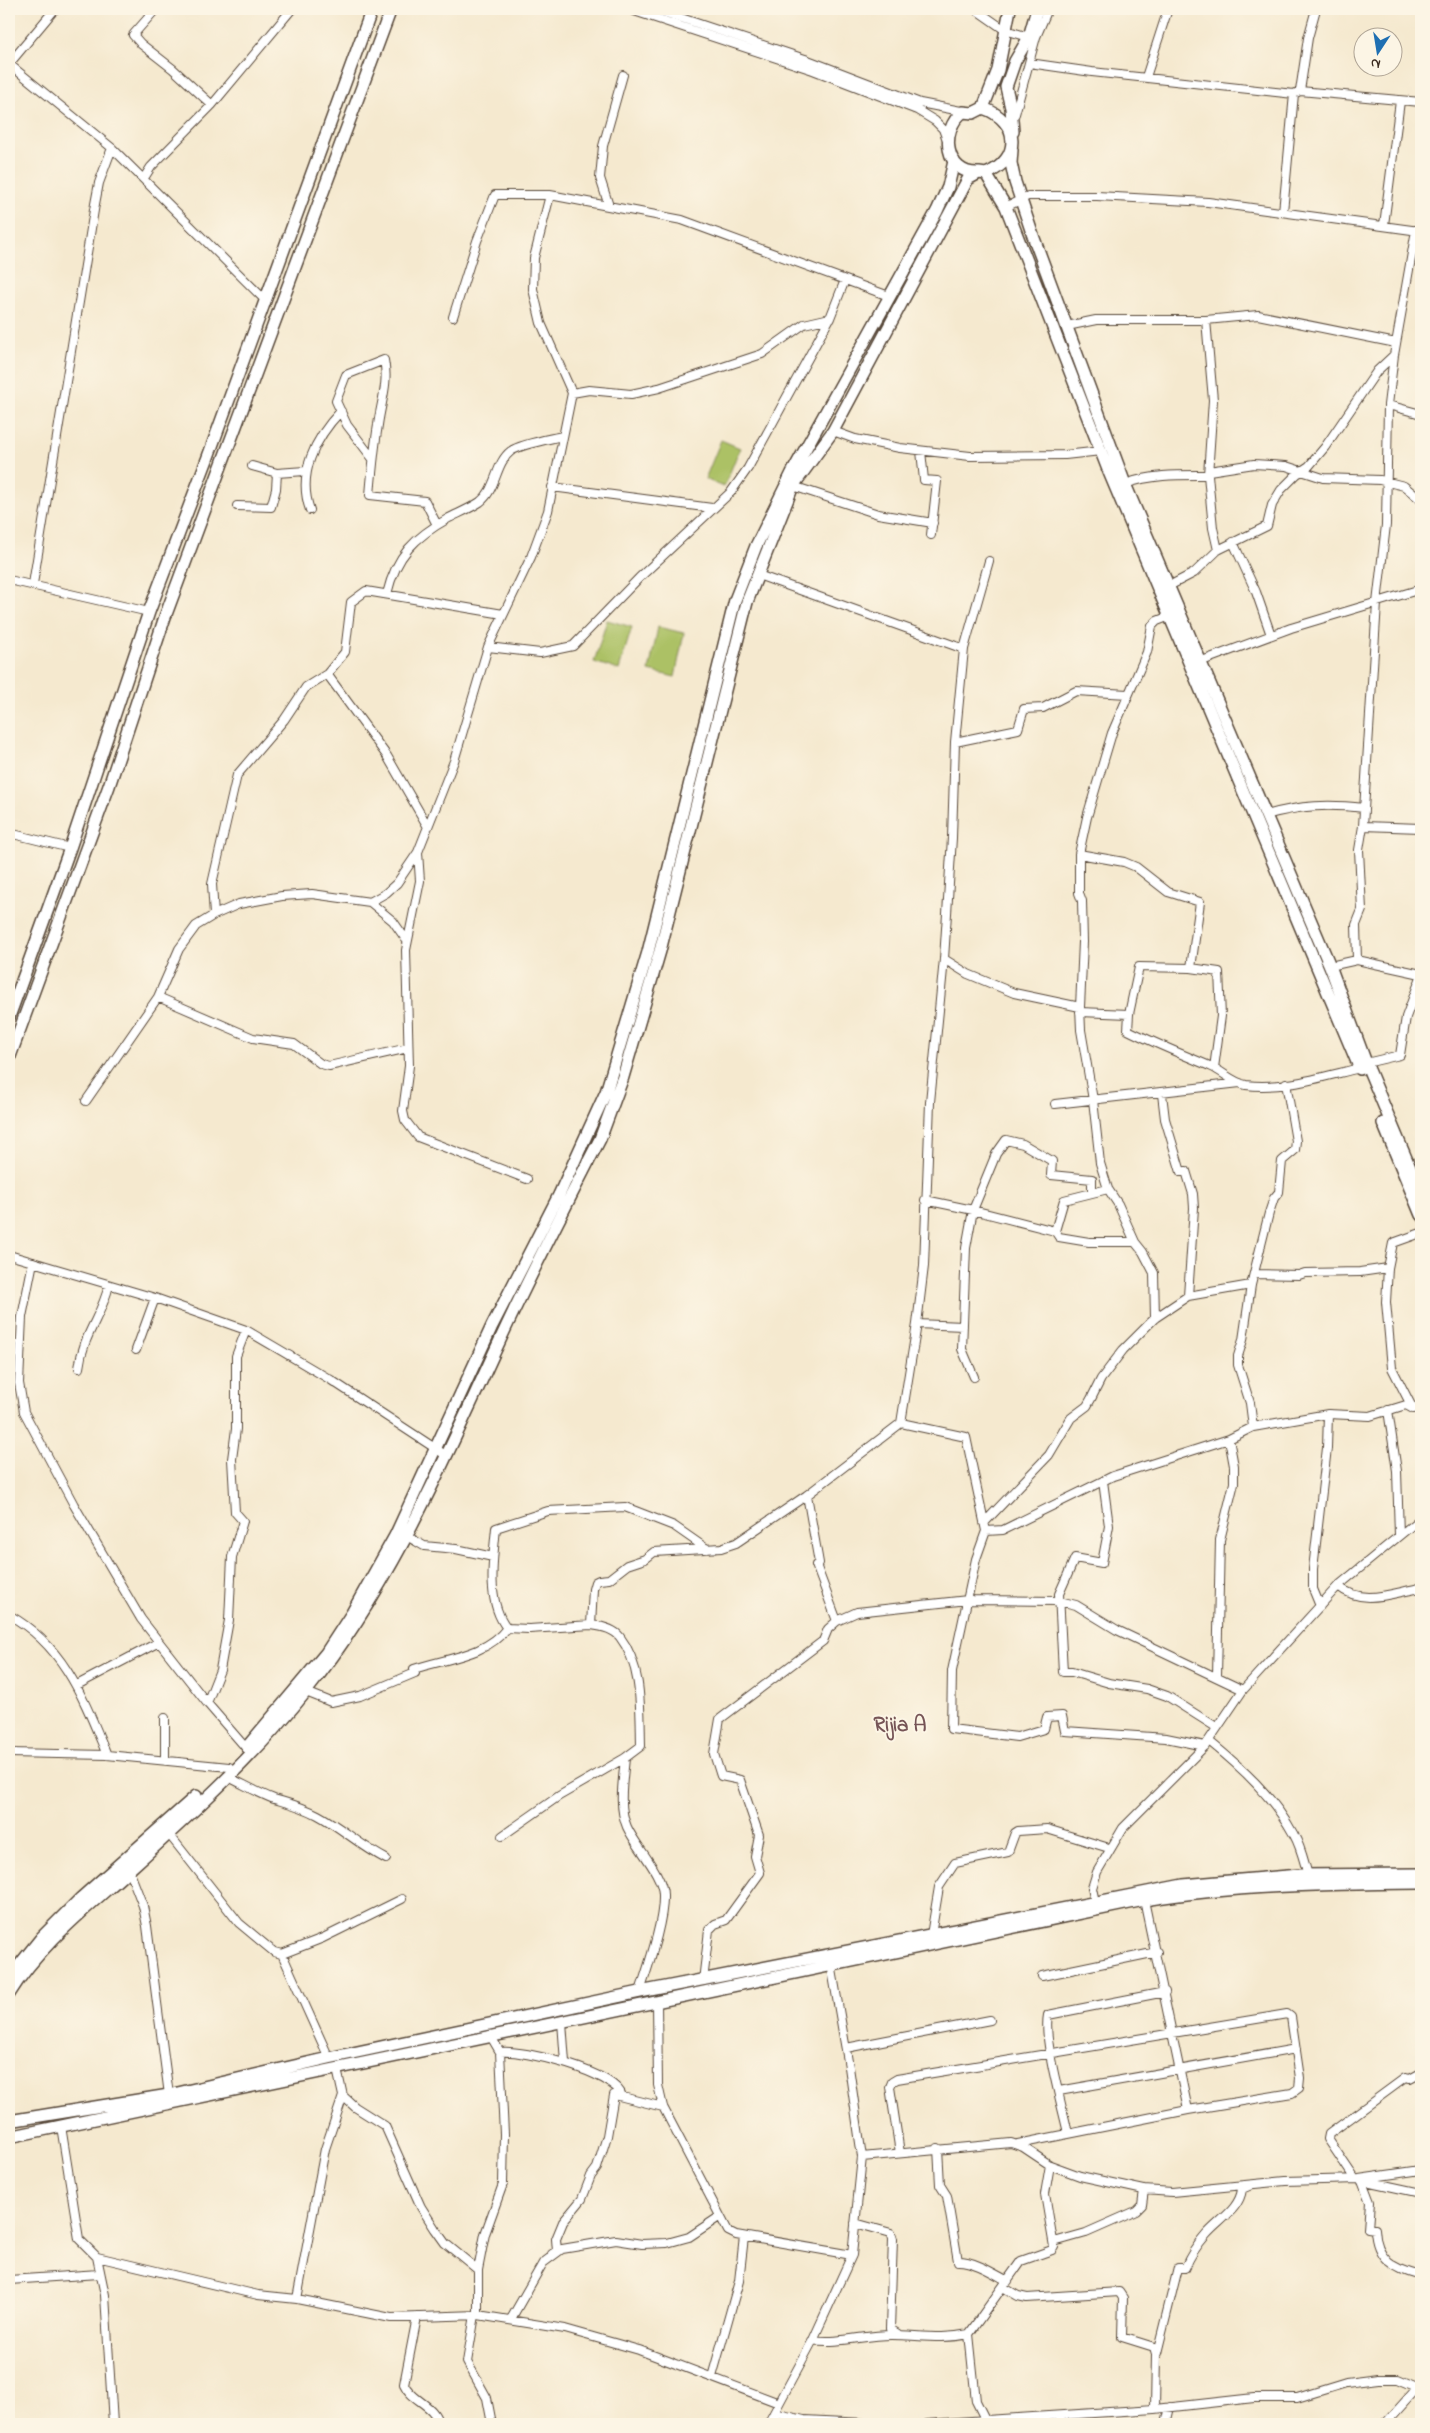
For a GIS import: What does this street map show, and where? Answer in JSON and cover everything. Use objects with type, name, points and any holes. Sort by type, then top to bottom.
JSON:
[{"type":"main road","points":[[9,1017],[70,848],[148,612],[372,9]]},
{"type":"main road","points":[[9,1059],[109,786],[165,617],[391,9]]},
{"type":"main road","points":[[978,110],[998,70],[1010,9]]},
{"type":"main road","points":[[1037,9],[1030,37],[1015,61],[1006,87],[1012,108],[1011,163],[1021,200],[1043,267],[1126,484],[1330,966],[1363,1066],[1421,1215]]},
{"type":"main road","points":[[9,1978],[42,1937],[81,1898],[229,1772],[246,1748],[326,1652],[352,1613],[441,1453],[600,1139],[623,1077],[681,870],[747,602],[793,486],[833,431],[968,179],[982,174],[998,167],[1007,155],[1012,139],[1004,120],[978,110],[963,112],[956,117],[950,128],[949,152],[959,167],[972,174],[982,174]]},
{"type":"main road","points":[[9,1994],[49,1942],[168,1833],[306,1692],[331,1660],[361,1614],[407,1536],[492,1326],[559,1195],[610,1080],[648,952],[735,600],[756,546],[792,472],[937,211],[948,187],[954,161]]},
{"type":"main road","points":[[982,174],[1006,207],[1101,451],[1170,616],[1363,1066],[1421,1194]]},
{"type":"main road","points":[[9,2121],[169,2095],[329,2058],[640,1992],[1183,1885],[1308,1875],[1421,1874]]},
{"type":"main road","points":[[9,2136],[1144,1900],[1183,1894],[1301,1884],[1421,1883]]},
{"type":"street","points":[[55,9],[9,64],[112,148],[265,300]]},
{"type":"street","points":[[156,9],[133,35],[212,105]]},
{"type":"street","points":[[144,178],[151,167],[212,105],[292,9]]},
{"type":"street","points":[[628,9],[759,51],[909,107],[935,121],[943,129],[948,140]]},
{"type":"street","points":[[654,9],[805,59],[920,103],[978,110]]},
{"type":"street","points":[[976,9],[1005,30],[1030,37]]},
{"type":"street","points":[[1012,139],[1016,107],[1028,63],[1048,9]]},
{"type":"street","points":[[1146,77],[1168,9]]},
{"type":"street","points":[[1283,212],[1297,92],[1316,9]]},
{"type":"street","points":[[1028,63],[1297,92],[1421,102]]},
{"type":"street","points":[[609,206],[600,178],[604,146],[623,75]]},
{"type":"street","points":[[1384,225],[1400,101]]},
{"type":"street","points":[[33,584],[95,204],[99,183],[112,148]]},
{"type":"street","points":[[453,317],[477,241],[495,195],[550,195],[682,220],[889,296]]},
{"type":"street","points":[[370,902],[386,894],[398,883],[418,852],[454,761],[488,647],[531,557],[548,511],[572,393],[541,323],[533,289],[534,258],[550,195]]},
{"type":"street","points":[[1006,207],[1028,196],[1097,196],[1208,202],[1419,231],[1396,343],[1388,405],[1386,525],[1377,603],[1363,826],[1359,850],[1362,910],[1356,925],[1357,960]]},
{"type":"street","points":[[488,647],[540,654],[573,646],[639,578],[731,492],[748,468],[830,318],[845,280]]},
{"type":"street","points":[[1067,326],[1096,320],[1206,320],[1258,316],[1396,343]]},
{"type":"street","points":[[572,393],[589,390],[631,394],[659,388],[762,354],[804,324],[830,318]]},
{"type":"street","points":[[1206,320],[1213,400],[1208,473],[1218,550]]},
{"type":"street","points":[[1170,586],[1194,573],[1218,550],[1267,526],[1277,495],[1326,447],[1377,371],[1394,355]]},
{"type":"street","points":[[373,458],[347,424],[336,401],[346,375],[384,360],[387,374],[386,388],[373,458],[370,495],[425,501],[437,525]]},
{"type":"street","points":[[1388,405],[1421,414]]},
{"type":"street","points":[[310,510],[305,494],[305,471],[330,421],[340,411]]},
{"type":"street","points":[[833,431],[855,439],[921,451],[992,457],[1009,454],[1065,455],[1101,451]]},
{"type":"street","points":[[387,594],[397,562],[402,554],[437,525],[480,502],[491,489],[503,460],[512,450],[562,436]]},
{"type":"street","points":[[921,451],[924,480],[937,481],[931,535]]},
{"type":"street","points":[[1126,484],[1139,479],[1164,475],[1208,473],[1266,464],[1286,466],[1323,478],[1387,482],[1404,486],[1421,500]]},
{"type":"street","points":[[252,466],[277,473],[305,471]]},
{"type":"street","points":[[237,506],[271,507],[277,473]]},
{"type":"street","points":[[793,486],[878,514],[933,523]]},
{"type":"street","points":[[552,487],[712,508]]},
{"type":"street","points":[[1233,542],[1256,592],[1272,635]]},
{"type":"street","points":[[591,1626],[592,1589],[595,1582],[609,1579],[627,1565],[644,1559],[654,1552],[727,1547],[736,1543],[807,1495],[901,1424],[917,1324],[925,1246],[925,1200],[930,1102],[944,960],[952,838],[955,742],[964,649],[989,562]]},
{"type":"street","points":[[758,575],[964,649]]},
{"type":"street","points":[[9,580],[148,612]]},
{"type":"street","points":[[1202,661],[1272,635],[1421,589]]},
{"type":"street","points":[[214,915],[212,884],[237,775],[284,720],[306,687],[327,674],[345,652],[352,602],[366,591],[503,614]]},
{"type":"street","points":[[1155,1318],[1154,1273],[1143,1252],[1135,1242],[1118,1204],[1108,1189],[1100,1162],[1080,1009],[1084,942],[1082,902],[1079,893],[1079,854],[1087,817],[1112,732],[1147,652],[1154,623],[1170,616]]},
{"type":"street","points":[[327,674],[387,756],[428,827]]},
{"type":"street","points":[[955,742],[1018,730],[1024,709],[1043,708],[1069,693],[1097,691],[1128,694]]},
{"type":"street","points":[[1266,815],[1297,806],[1314,805],[1364,808]]},
{"type":"street","points":[[1363,826],[1421,828]]},
{"type":"street","points":[[9,833],[70,848]]},
{"type":"street","points":[[418,852],[420,881],[407,941],[409,1066],[403,1111],[411,1130],[418,1137],[527,1179]]},
{"type":"street","points":[[1079,854],[1124,862],[1136,867],[1168,892],[1200,902],[1190,968]]},
{"type":"street","points":[[86,1101],[158,997],[179,949],[196,926],[214,915],[239,904],[282,896],[312,894],[370,902],[393,922],[407,941]]},
{"type":"street","points":[[944,960],[968,974],[1014,993],[1080,1009],[1129,1014]]},
{"type":"street","points":[[1055,1104],[1162,1094],[1240,1083],[1262,1086],[1286,1083],[1363,1066],[1400,1055],[1406,1017],[1421,976],[1357,960],[1330,966]]},
{"type":"street","points":[[1214,1068],[1221,1016],[1219,972],[1190,968],[1139,967],[1129,1014],[1128,1030],[1214,1068],[1240,1083]]},
{"type":"street","points":[[158,997],[253,1038],[294,1044],[321,1064],[329,1066],[408,1048]]},
{"type":"street","points":[[1253,1427],[1250,1403],[1238,1365],[1251,1285],[1274,1198],[1279,1192],[1282,1161],[1294,1150],[1296,1141],[1286,1083]]},
{"type":"street","points":[[1162,1094],[1165,1119],[1181,1172],[1186,1172],[1193,1194],[1188,1296]]},
{"type":"street","points":[[974,1377],[962,1349],[966,1248],[973,1210],[996,1154],[1006,1140],[1023,1144],[1045,1155],[1052,1161],[1051,1175],[1092,1179],[1092,1191]]},
{"type":"street","points":[[1055,1232],[1064,1200],[1081,1197],[1092,1191],[1108,1189]]},
{"type":"street","points":[[925,1200],[973,1210],[1055,1232],[1059,1237],[1089,1242],[1135,1242]]},
{"type":"street","points":[[1417,1408],[1392,1368],[1386,1302],[1388,1268],[1393,1243],[1421,1233]]},
{"type":"street","points":[[9,1255],[155,1298],[246,1330],[331,1380],[441,1453]]},
{"type":"street","points":[[33,1262],[22,1317],[19,1383],[24,1412],[78,1514],[141,1619],[207,1703],[246,1748]]},
{"type":"street","points":[[1254,1274],[1299,1275],[1305,1272],[1360,1272],[1388,1268]]},
{"type":"street","points":[[79,1368],[81,1350],[93,1322],[103,1307],[109,1285]]},
{"type":"street","points":[[1251,1285],[1188,1296],[1155,1318],[1123,1350],[1101,1379],[1087,1406],[1070,1418],[1049,1454],[985,1527],[976,1559],[952,1672],[951,1729],[1017,1737],[1044,1729],[1047,1717],[1062,1716],[1065,1731],[1166,1738],[1207,1743],[1250,1774],[1276,1807],[1295,1836],[1308,1875]]},
{"type":"street","points":[[136,1350],[155,1298]]},
{"type":"street","points":[[917,1324],[963,1326]]},
{"type":"street","points":[[207,1703],[220,1670],[229,1620],[232,1557],[243,1521],[235,1512],[232,1460],[236,1429],[236,1356],[246,1330]]},
{"type":"street","points":[[985,1527],[1003,1530],[1103,1481],[1146,1464],[1229,1440],[1253,1427],[1328,1414],[1363,1417],[1406,1405],[1417,1408]]},
{"type":"street","points":[[1388,1410],[1397,1471],[1399,1535]]},
{"type":"street","points":[[1320,1606],[1314,1589],[1313,1568],[1327,1448],[1328,1414]]},
{"type":"street","points":[[901,1424],[966,1437],[985,1527]]},
{"type":"street","points":[[1216,1676],[1220,1540],[1234,1483],[1234,1466],[1229,1440]]},
{"type":"street","points":[[1103,1481],[1109,1526],[1102,1563],[1075,1558],[1059,1594],[1063,1672],[1072,1672],[1109,1683],[1148,1689],[1167,1696],[1216,1727]]},
{"type":"street","points":[[807,1495],[819,1563],[816,1565],[837,1621]]},
{"type":"street","points":[[502,1836],[559,1796],[625,1758],[640,1746],[639,1689],[631,1659],[619,1635],[599,1626],[507,1628],[500,1620],[495,1606],[493,1558],[496,1528],[548,1511],[625,1507],[674,1526],[707,1549]]},
{"type":"street","points":[[1095,1902],[1092,1888],[1094,1880],[1109,1848],[1136,1813],[1207,1743],[1216,1727],[1243,1690],[1338,1586],[1421,1518]]},
{"type":"street","points":[[407,1536],[424,1546],[456,1549],[493,1558]]},
{"type":"street","points":[[1338,1586],[1347,1594],[1374,1597],[1421,1588]]},
{"type":"street","points":[[703,1981],[709,1930],[715,1924],[726,1920],[760,1873],[755,1856],[759,1835],[740,1780],[721,1776],[716,1762],[714,1754],[720,1719],[823,1641],[828,1628],[837,1621],[857,1612],[968,1600],[1059,1601],[1076,1605],[1117,1630],[1243,1690]]},
{"type":"street","points":[[9,1615],[21,1622],[56,1655],[77,1686],[107,1756]]},
{"type":"street","points":[[306,1692],[331,1702],[360,1696],[415,1673],[414,1669],[465,1655],[496,1641],[507,1628]]},
{"type":"street","points":[[77,1686],[159,1642]]},
{"type":"street","points":[[165,1718],[165,1761]]},
{"type":"street","points":[[9,1753],[107,1756],[165,1761],[229,1772],[275,1799],[292,1802],[342,1828],[364,1848],[386,1859]]},
{"type":"street","points":[[625,1758],[622,1802],[625,1821],[664,1894],[640,1992]]},
{"type":"street","points":[[931,1935],[940,1887],[955,1862],[1008,1852],[1018,1830],[1047,1829],[1109,1848]]},
{"type":"street","points":[[168,1833],[239,1923],[274,1952],[282,1954],[342,1929],[402,1899]]},
{"type":"street","points":[[129,1870],[143,1906],[147,1926],[169,2095]]},
{"type":"street","points":[[1144,1900],[1157,1952],[1188,2110]]},
{"type":"street","points":[[1042,1976],[1157,1952]]},
{"type":"street","points":[[282,1954],[329,2058]]},
{"type":"street","points":[[768,2424],[813,2340],[852,2255],[862,2157],[831,1964]]},
{"type":"street","points":[[1068,2133],[1058,2091],[1047,2022],[1048,2015],[1165,1992]]},
{"type":"street","points":[[657,2001],[658,2085],[663,2108],[728,2231],[744,2237],[852,2255]]},
{"type":"street","points":[[862,2157],[900,2153],[938,2148],[1018,2144],[1188,2110],[1292,2093],[1299,2088],[1300,2078],[1291,2017],[1287,2014],[892,2082],[890,2087],[900,2153]]},
{"type":"street","points":[[846,2048],[990,2020]]},
{"type":"street","points":[[562,2022],[565,2062]]},
{"type":"street","points":[[490,2035],[500,2052],[504,2134],[503,2184],[485,2234],[478,2270],[477,2315],[467,2362],[488,2398],[493,2423]]},
{"type":"street","points":[[1058,2091],[1296,2049]]},
{"type":"street","points":[[500,2052],[511,2051],[565,2062],[605,2079],[620,2090],[622,2096],[614,2095]]},
{"type":"street","points":[[297,2299],[325,2149],[343,2096],[337,2069]]},
{"type":"street","points":[[1421,2073],[1410,2079],[1405,2078],[1329,2134],[1328,2139],[1359,2180],[1370,2202],[1368,2228],[1374,2229],[1377,2248],[1384,2258],[1396,2267],[1404,2272],[1421,2276]]},
{"type":"street","points":[[614,2095],[663,2108]]},
{"type":"street","points":[[511,2319],[543,2263],[557,2251],[556,2239],[563,2222],[582,2199],[597,2168],[607,2136],[614,2095]]},
{"type":"street","points":[[343,2096],[355,2107],[385,2126],[421,2207],[446,2243],[478,2270]]},
{"type":"street","points":[[61,2126],[79,2238],[97,2257],[258,2295],[297,2299],[391,2318],[477,2315],[565,2329],[639,2350],[779,2403]]},
{"type":"street","points":[[1018,2144],[1050,2166],[1080,2176],[1144,2190],[1172,2192],[1256,2185],[1359,2180],[1421,2170]]},
{"type":"street","points":[[938,2148],[940,2185],[947,2196],[958,2261],[966,2261],[1005,2284],[1018,2296],[1027,2298],[1119,2292],[1123,2298],[1122,2337],[1154,2346],[1156,2354]]},
{"type":"street","points":[[981,2422],[976,2401],[969,2334],[1021,2261],[1052,2250],[1054,2242],[1045,2194],[1050,2166]]},
{"type":"street","points":[[1359,2180],[1421,2192]]},
{"type":"street","points":[[1156,2409],[1156,2354],[1178,2268],[1185,2268],[1206,2235],[1239,2202],[1244,2186],[1256,2185]]},
{"type":"street","points":[[1054,2242],[1086,2234],[1136,2211],[1142,2205],[1144,2190]]},
{"type":"street","points":[[552,2254],[562,2249],[592,2242],[616,2240],[642,2244],[667,2244],[689,2237],[719,2217]]},
{"type":"street","points":[[855,2223],[891,2233],[893,2239],[890,2330],[900,2336]]},
{"type":"street","points":[[712,2377],[739,2281],[744,2237]]},
{"type":"street","points":[[97,2257],[99,2274],[105,2295],[113,2424]]},
{"type":"street","points":[[9,2280],[99,2274]]},
{"type":"street","points":[[417,2317],[404,2384],[412,2396],[432,2411],[437,2417],[438,2424]]},
{"type":"street","points":[[813,2340],[827,2342],[872,2336],[940,2338],[969,2334]]},
{"type":"street","points":[[927,2424],[981,2422],[1156,2409],[1254,2398],[1297,2398],[1346,2383],[1378,2379],[1398,2379],[1419,2386],[1385,2424]]},
{"type":"street","points":[[1166,2424],[1170,2407]]},
{"type":"street","points":[[774,2413],[804,2420],[885,2424]]},
{"type":"green space","points":[[721,440],[740,448],[724,487],[705,479]]},
{"type":"green space","points":[[607,620],[632,627],[619,670],[594,662]]},
{"type":"green space","points":[[658,627],[684,633],[675,677],[649,671]]},
{"type":"district","name":"Rijia A","points":[[900,1724]]}]
